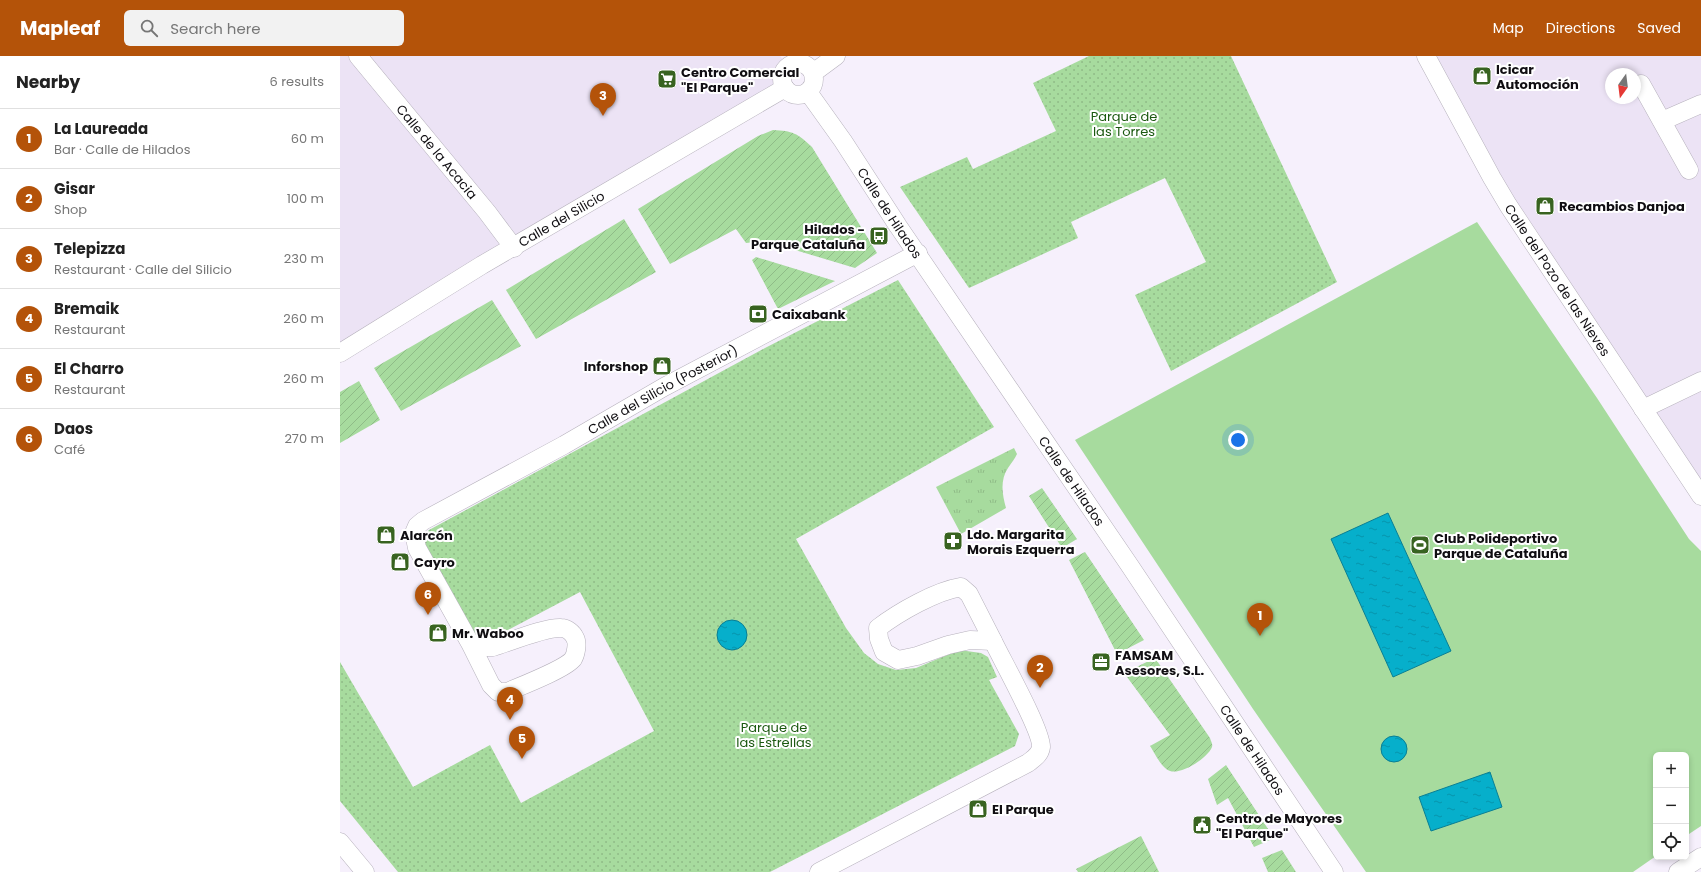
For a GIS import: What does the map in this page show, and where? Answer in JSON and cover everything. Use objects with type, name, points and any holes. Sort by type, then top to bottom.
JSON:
[{"type":"street","name":"Calle de la Acacia","points":[[358,56],[488,212],[514,248]]},
{"type":"street","points":[[813,73],[836,56]]},
{"type":"street","name":"Calle del Pozo de las Nieves","points":[[1426,56],[1500,192],[1701,496]]},
{"type":"street","points":[[784,61],[797,62],[807,65],[813,73],[815,78],[813,86],[808,92],[799,95],[791,93],[785,88],[782,80],[784,61]]},
{"type":"street","points":[[1641,84],[1689,170]]},
{"type":"street","name":"Calle del Silicio","points":[[340,353],[482,265],[514,248],[785,88]]},
{"type":"street","name":"Calle de Hilados","points":[[808,92],[843,141],[1130,566],[1334,872]]},
{"type":"street","points":[[1662,121],[1701,104]]},
{"type":"street","name":"Calle del Silicio (Posterior)","points":[[470,643],[414,541],[414,534],[417,526],[422,521],[564,445],[664,388],[918,253]]},
{"type":"street","points":[[1643,409],[1701,381]]},
{"type":"street","points":[[819,872],[1028,763],[1038,755],[1041,748],[1037,730],[993,641],[969,594],[961,587],[948,589],[893,617],[878,628],[879,639],[884,652],[898,660],[917,656],[948,645],[970,640],[993,641]]},
{"type":"street","points":[[563,627],[571,632],[576,639],[576,648],[573,659],[561,667],[507,692],[498,692],[491,685],[470,643],[493,648],[551,629],[563,627]]},
{"type":"street","points":[[340,842],[365,872]]},
{"type":"street","points":[[1678,872],[1701,857]]},
{"type":"shaded area","points":[[340,56],[780,56],[788,66],[783,72],[781,80],[340,353]]},
{"type":"shaded area","points":[[1426,56],[1701,56],[1701,496],[1643,409]]},
{"type":"green space","name":"Parque de las Torres","points":[[1089,56],[1231,56],[1337,282],[1171,371],[1135,295],[1206,262],[1165,178],[1071,222],[1078,238],[969,288],[900,187],[967,157],[973,169],[1056,131],[1033,83]]},
{"type":"green space","points":[[773,130],[790,132],[812,147],[877,253],[855,268],[765,241],[746,243],[736,229],[670,264],[638,209],[758,136]]},
{"type":"green space","points":[[624,219],[656,272],[536,339],[506,290]]},
{"type":"green space","name":"Club Polideportivo Parque de Cataluña","points":[[1477,222],[1597,398],[1689,539],[1701,551],[1701,826],[1689,834],[1689,752],[1653,752],[1653,858],[1633,872],[1366,872],[1253,709],[1075,440]]},
{"type":"green space","points":[[756,257],[835,281],[778,309],[752,260]]},
{"type":"green space","name":"Parque de las Estrellas","points":[[898,280],[994,427],[796,539],[846,628],[864,653],[878,664],[896,670],[916,668],[959,650],[981,653],[988,657],[997,677],[989,680],[1019,734],[1015,746],[770,872],[398,872],[340,801],[340,662],[413,787],[490,745],[521,803],[654,731],[580,592],[493,638],[477,639],[423,546],[423,536],[429,530],[765,348]]},
{"type":"green space","points":[[492,300],[521,346],[401,411],[374,368]]},
{"type":"green space","points":[[359,381],[380,420],[340,443],[340,392]]},
{"type":"green space","points":[[1014,448],[1017,454],[1005,473],[1003,482],[1006,508],[961,534],[936,487]]},
{"type":"green space","points":[[1042,488],[1077,539],[1062,548],[1029,496]]},
{"type":"green space","points":[[1085,552],[1144,640],[1117,654],[1069,560]]},
{"type":"green space","points":[[1155,658],[1210,738],[1212,744],[1212,747],[1205,756],[1194,765],[1175,772],[1170,771],[1161,764],[1150,746],[1170,735],[1124,673]]},
{"type":"green space","points":[[1226,765],[1274,838],[1254,847],[1228,798],[1217,805],[1208,779]]},
{"type":"green space","points":[[1141,836],[1159,872],[1078,872],[1076,869]]},
{"type":"green space","points":[[1282,850],[1296,872],[1268,872],[1262,858]]},
{"type":"water","points":[[1388,513],[1451,651],[1393,677],[1331,539]]},
{"type":"water","points":[[732,620],[738,621],[746,629],[746,641],[738,649],[732,650],[726,649],[718,641],[717,635],[718,629],[726,621]]},
{"type":"water","points":[[1394,736],[1403,740],[1407,749],[1403,758],[1394,762],[1385,758],[1381,749],[1385,740]]},
{"type":"water","points":[[1490,772],[1502,807],[1431,831],[1419,797]]},
{"type":"place","name":"Icicar Automoción","points":[[1482,76]]},
{"type":"place","name":"Centro Comercial \"El Parque\"","points":[[667,79]]},
{"type":"place","name":"Telepizza","points":[[603,116]]},
{"type":"place","name":"Recambios Danjoa","points":[[1545,206]]},
{"type":"place","name":"Hilados - Parque Cataluña","points":[[879,236]]},
{"type":"place","name":"Caixabank","points":[[758,314]]},
{"type":"place","name":"Inforshop","points":[[662,366]]},
{"type":"place","name":"Alarcón","points":[[386,535]]},
{"type":"place","name":"Ldo. Margarita Morais Ezquerra","points":[[953,541]]},
{"type":"place","name":"Club Polideportivo Parque de Cataluña","points":[[1420,545]]},
{"type":"place","name":"Cayro","points":[[400,562]]},
{"type":"place","name":"Daos","points":[[428,615]]},
{"type":"place","name":"Mr. Waboo","points":[[438,633]]},
{"type":"place","name":"La Laureada","points":[[1260,636]]},
{"type":"place","name":"FAMSAM Asesores, S.L.","points":[[1101,662]]},
{"type":"place","name":"Gisar","points":[[1040,688]]},
{"type":"place","name":"Bremaik","points":[[510,720]]},
{"type":"place","name":"El Charro","points":[[522,759]]},
{"type":"place","name":"El Parque","points":[[978,809]]},
{"type":"place","name":"Centro de Mayores \"El Parque\"","points":[[1202,825]]}]
